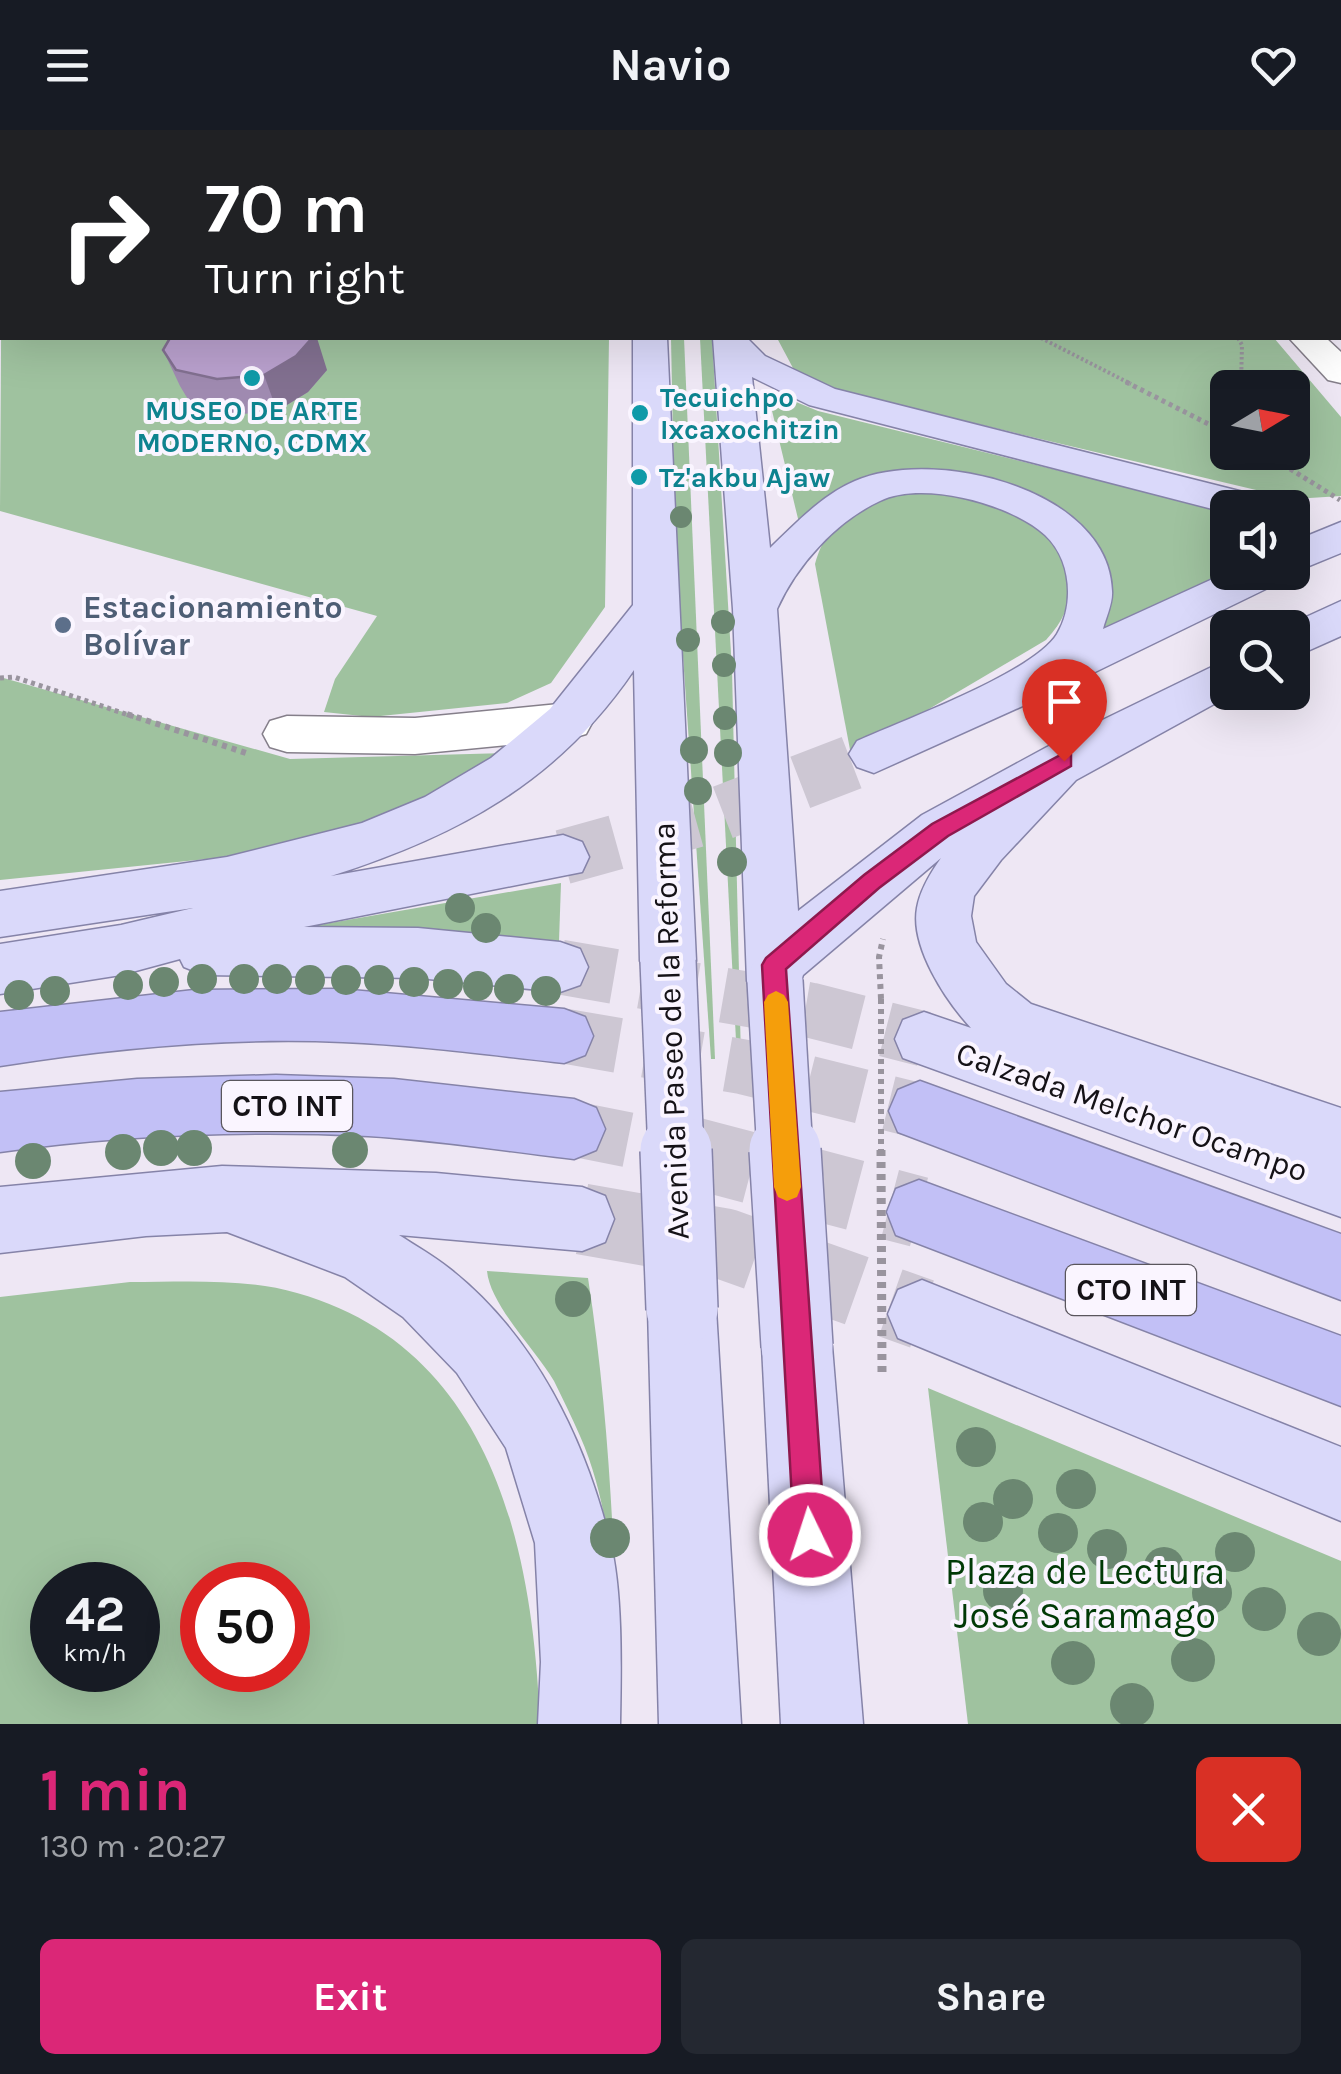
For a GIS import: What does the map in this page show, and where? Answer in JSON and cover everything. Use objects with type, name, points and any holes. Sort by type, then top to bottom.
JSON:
[{"type":"highway","points":[[0,1039],[176,1018],[284,1015],[388,1018],[564,1036]]},
{"type":"highway","name":"CTO INT","points":[[0,1122],[215,1105],[371,1108],[574,1129]]},
{"type":"highway","points":[[920,1111],[1341,1266]]},
{"type":"highway","name":"CTO INT","points":[[919,1212],[1341,1371]]},
{"type":"main road","name":"Avenida Paseo de la Reforma","points":[[650,340],[655,606],[700,1724]]},
{"type":"main road","points":[[730,340],[755,609],[822,1724]]},
{"type":"main road","points":[[731,340],[752,364],[822,397],[1210,496]]},
{"type":"main road","points":[[755,609],[772,571],[822,521],[868,490],[916,480],[971,486],[1015,501],[1060,526],[1086,564],[1091,594],[1077,641],[1040,679]]},
{"type":"main road","points":[[1310,522],[1340,529]]},
{"type":"main road","points":[[1310,548],[1340,529]]},
{"type":"main road","points":[[874,754],[1226,590]]},
{"type":"main road","points":[[0,914],[267,874],[426,820],[480,790],[568,721],[655,606]]},
{"type":"main road","points":[[1310,633],[1341,617]]},
{"type":"main road","points":[[774,973],[872,881],[940,830],[1210,685]]},
{"type":"main road","points":[[1064,761],[986,841],[947,898],[944,927],[967,979],[996,1013],[1016,1026],[1341,1138]]},
{"type":"main road","points":[[0,968],[121,950],[307,903],[563,857]]},
{"type":"main road","points":[[121,950],[418,952],[560,967]]},
{"type":"main road","name":"Calzada Melchor Ocampo","points":[[902,1019],[1341,1185]]},
{"type":"main road","points":[[222,1198],[366,1252],[427,1293],[493,1364],[537,1431],[573,1543],[581,1662],[579,1724]]},
{"type":"main road","points":[[0,1220],[92,1206],[222,1198],[472,1206],[582,1218]]},
{"type":"main road","points":[[922,1314],[1341,1484]]},
{"type":"street","points":[[1308,340],[1341,372]]},
{"type":"street","points":[[286,734],[414,736],[568,721]]},
{"type":"path","points":[[1044,340],[1210,425]]},
{"type":"path","points":[[1239,340],[1241,370]]},
{"type":"path","points":[[1281,470],[1340,529]]},
{"type":"path","points":[[0,675],[270,760],[286,734]]},
{"type":"path","points":[[882,1373],[902,1019]]},
{"type":"green space","points":[[1,340],[609,340],[605,607],[551,683],[507,703],[371,717],[324,712],[335,679],[377,616],[0,511]]},
{"type":"green space","points":[[671,340],[684,340],[715,1059],[711,1059],[675,541]]},
{"type":"green space","points":[[700,340],[712,340],[732,670],[741,1060],[737,1060]]},
{"type":"green space","points":[[778,340],[1276,340],[1301,370],[1210,370],[1210,470],[1310,470],[1310,380],[1341,417],[1341,496],[1310,498],[1310,490],[1256,490],[817,386],[793,368]]},
{"type":"green space","points":[[767,390],[818,411],[1210,508],[1210,581],[1103,634],[1109,599],[1104,565],[959,473],[800,527]]},
{"type":"green space","points":[[914,492],[974,498],[1029,522],[1061,555],[1069,574],[1070,595],[1063,617],[1046,640],[851,755],[815,564],[829,533],[839,522],[881,499]]},
{"type":"green space","points":[[0,677],[290,759],[506,753],[448,786],[371,820],[266,853],[0,880]]},
{"type":"green space","points":[[561,883],[559,941],[307,927]]},
{"type":"green space","points":[[487,1271],[588,1278],[606,1436],[619,1700],[612,1566],[592,1467],[554,1381],[505,1313]]},
{"type":"green space","points":[[130,1282],[215,1282],[277,1288],[363,1320],[416,1359],[458,1407],[489,1463],[511,1525],[536,1657],[540,1724],[0,1724],[0,1297]]},
{"type":"green space","name":"Plaza de Lectura José Saramago","points":[[928,1388],[1341,1561],[1341,1724],[968,1724]]},
{"type":"building","points":[[169,340],[310,340],[296,356],[264,375],[217,379],[176,370],[163,350]]},
{"type":"tunnel","points":[[563,857],[721,813],[874,754]]},
{"type":"tunnel","points":[[560,967],[810,1010],[924,1039]]},
{"type":"tunnel","points":[[564,1036],[744,1067],[920,1111]]},
{"type":"tunnel","points":[[574,1129],[693,1153]]},
{"type":"tunnel","points":[[683,1150],[693,1153]]},
{"type":"tunnel","points":[[693,1153],[919,1212]]},
{"type":"tunnel","points":[[582,1219],[725,1244],[922,1314]]},
{"type":"slow traffic","points":[[776,1002],[787,1187]]},
{"type":"place","name":"MUSEO DE ARTE MODERNO, CDMX","points":[[252,378]]},
{"type":"place","name":"Tecuichpo Ixcaxochitzin","points":[[640,413]]},
{"type":"place","name":"Tz'akbu Ajaw","points":[[639,477]]},
{"type":"place","name":"Estacionamiento Bolívar","points":[[63,625]]},
{"type":"route","points":[[810,1535],[774,965],[872,881],[940,830],[1064,761]]}]
